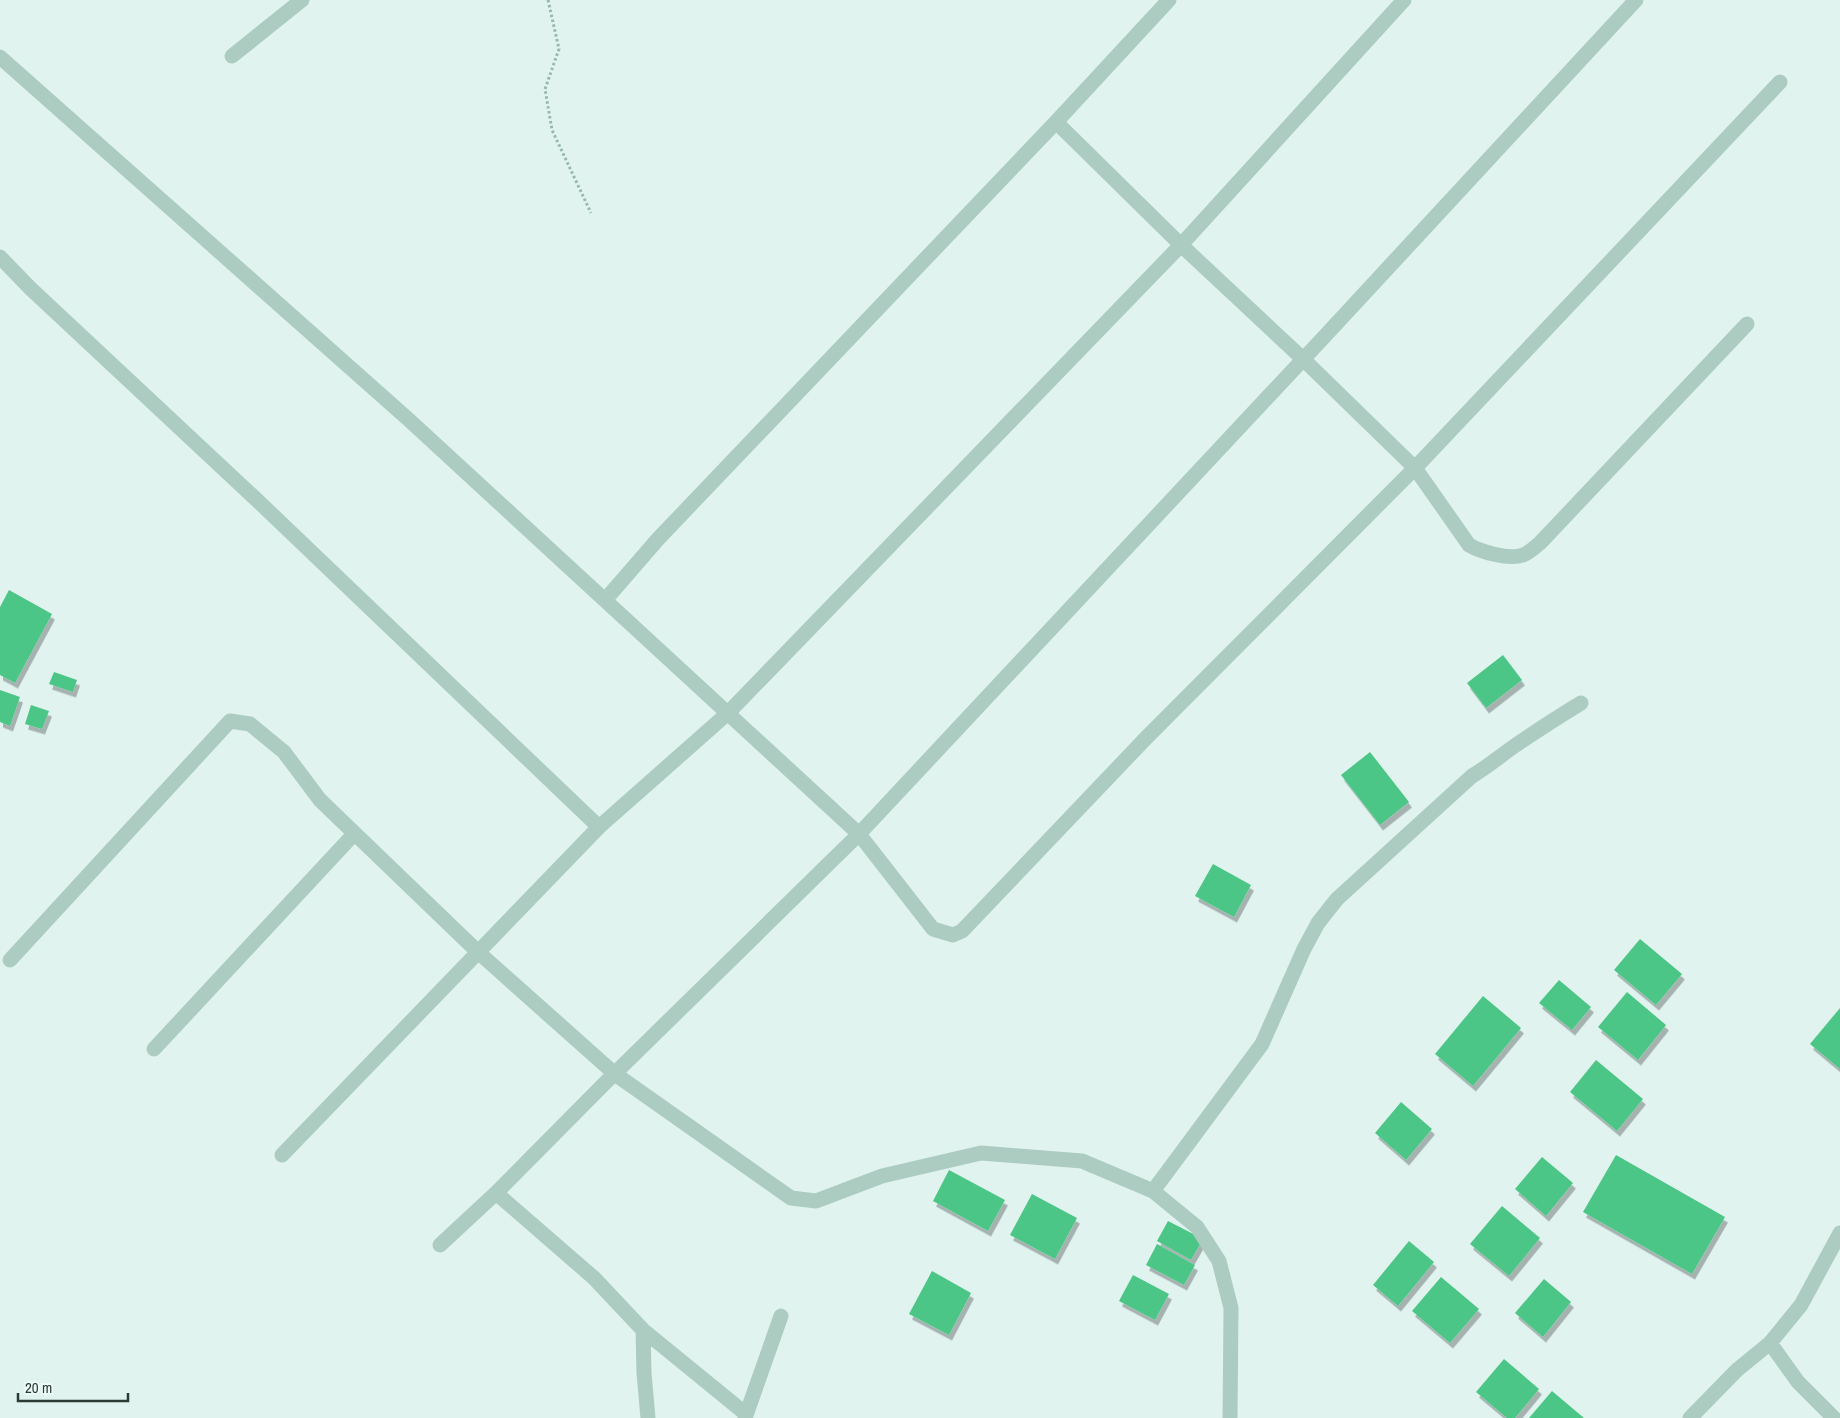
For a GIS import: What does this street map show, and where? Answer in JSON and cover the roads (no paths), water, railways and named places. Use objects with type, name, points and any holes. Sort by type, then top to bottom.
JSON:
[{"type":"street","points":[[232,56],[302,0]]},
{"type":"street","points":[[606,600],[658,539],[1056,122],[1169,0]]},
{"type":"street","points":[[282,1155],[599,827],[728,713],[1181,245],[1404,0]]},
{"type":"street","points":[[440,1245],[496,1193],[859,834],[1636,0]]},
{"type":"street","points":[[0,57],[401,412],[606,600],[859,834],[933,929],[953,935],[962,931],[1139,746],[1415,468],[1780,82]]},
{"type":"street","points":[[1056,122],[1181,245],[1303,359],[1415,468],[1469,545],[1480,552],[1523,555],[1540,543],[1747,324]]},
{"type":"street","points":[[0,257],[30,288],[273,516],[599,827]]},
{"type":"street","points":[[1152,1191],[1262,1044],[1304,949],[1318,923],[1337,900],[1472,776],[1535,732],[1581,703]]},
{"type":"street","points":[[10,960],[230,721],[250,724],[284,752],[320,800],[354,834],[478,952],[615,1074],[791,1198],[816,1201],[882,1176],[981,1153],[1082,1161],[1152,1191],[1197,1227],[1219,1261],[1231,1308],[1230,1418]]},
{"type":"street","points":[[154,1049],[354,834]]},
{"type":"street","points":[[496,1193],[594,1278],[643,1330],[745,1416],[780,1316]]},
{"type":"street","points":[[1690,1418],[1737,1370],[1770,1342],[1801,1305],[1840,1233]]},
{"type":"street","points":[[643,1330],[648,1418]]},
{"type":"street","points":[[1770,1342],[1798,1382],[1834,1418]]}]
